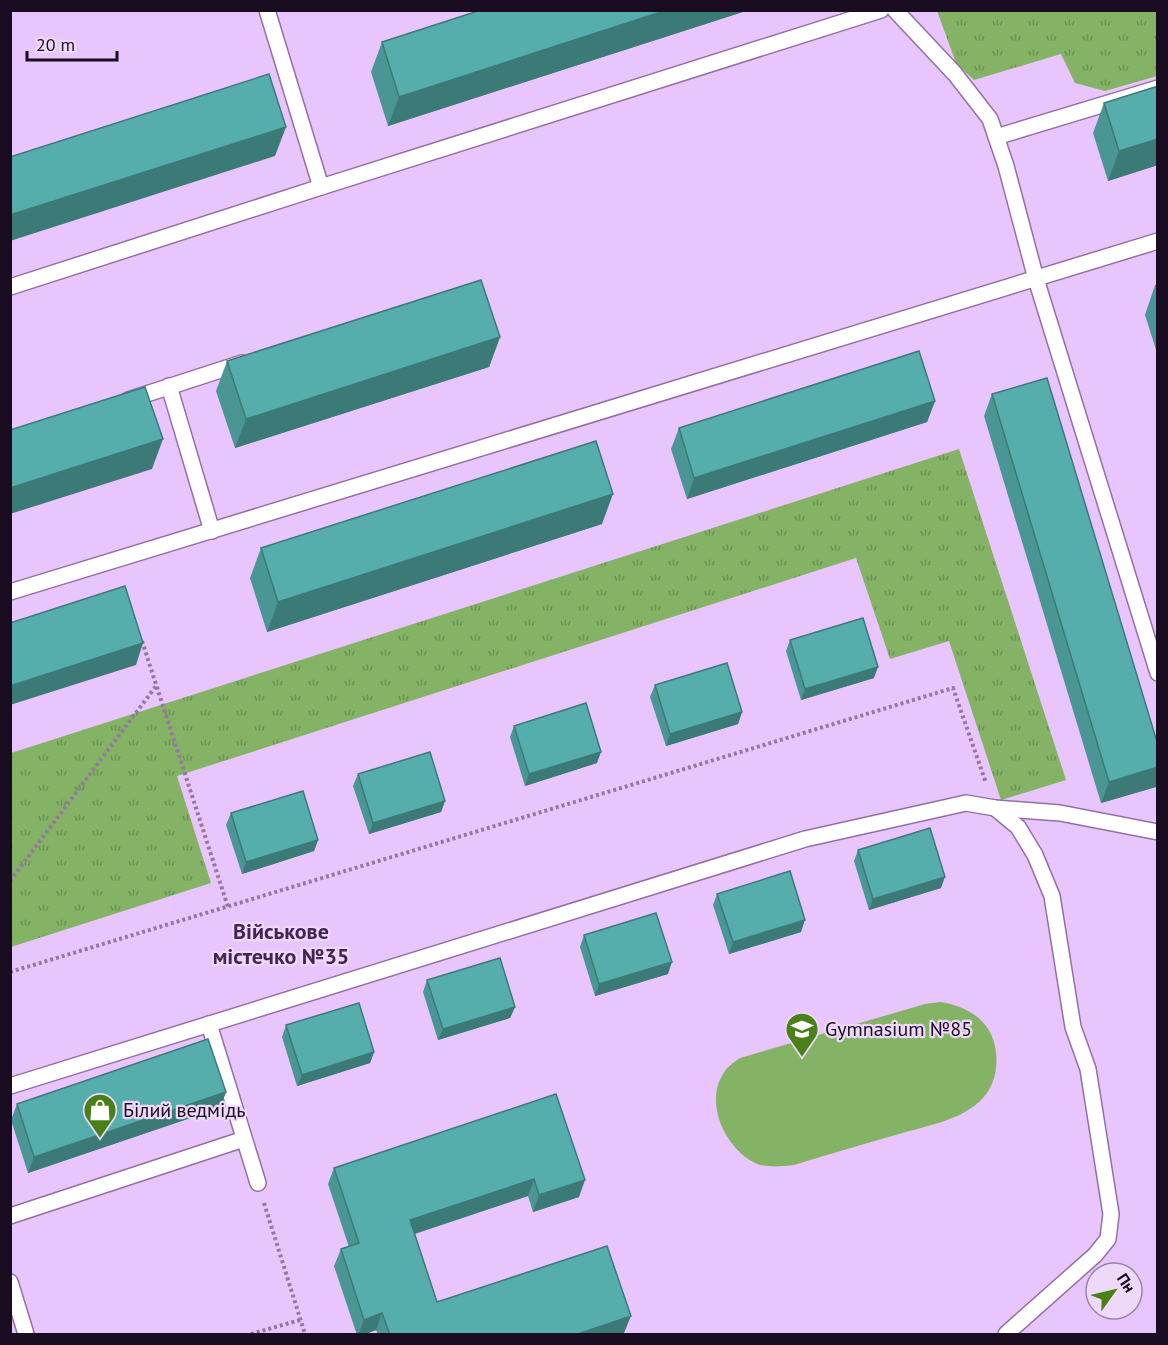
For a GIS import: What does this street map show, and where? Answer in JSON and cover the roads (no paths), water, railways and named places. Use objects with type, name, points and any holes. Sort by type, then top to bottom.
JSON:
[{"type":"lane","points":[[267,10],[321,187]]},
{"type":"lane","points":[[10,287],[881,10]]},
{"type":"lane","points":[[895,10],[955,74],[990,119],[1036,279],[1158,673]]},
{"type":"lane","points":[[996,137],[1158,88]]},
{"type":"lane","points":[[10,592],[1158,241]]},
{"type":"lane","points":[[112,405],[257,357]]},
{"type":"lane","points":[[169,386],[212,531]]},
{"type":"lane","points":[[10,1086],[805,839],[966,803],[995,808],[1060,813],[1158,832]]},
{"type":"lane","points":[[995,808],[1018,827],[1035,855],[1052,896],[1073,1027],[1088,1069],[1111,1214],[1108,1239],[1095,1255],[1006,1335]]},
{"type":"lane","points":[[209,1024],[258,1183]]},
{"type":"lane","points":[[10,1216],[244,1139]]},
{"type":"lane","points":[[10,1282],[26,1335]]},
{"type":"place","name":"Gymnasium №85","points":[[802,1058]]},
{"type":"place","name":"Білий ведмідь","points":[[100,1139]]},
{"type":"district","name":"Військове містечко №35","points":[[281,944]]}]
